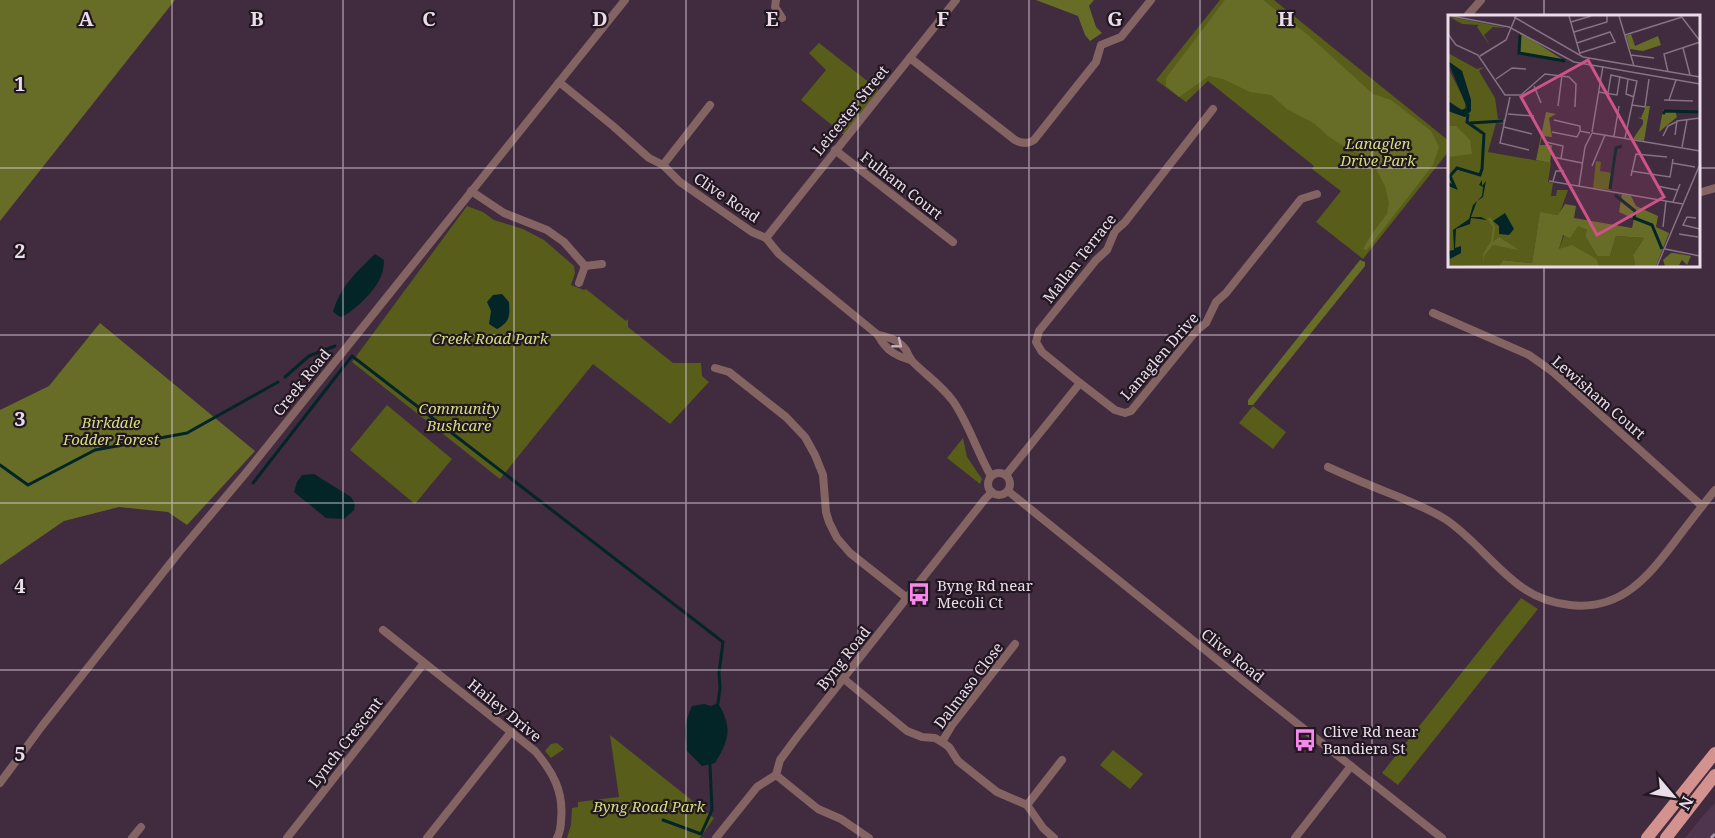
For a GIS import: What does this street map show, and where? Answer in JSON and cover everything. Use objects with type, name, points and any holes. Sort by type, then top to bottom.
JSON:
[{"type":"main road","points":[[1647,838],[1715,753]]},
{"type":"main road","points":[[1666,838],[1715,775]]},
{"type":"street","name":"Creek Road","points":[[0,783],[86,670],[625,0]]},
{"type":"street","points":[[776,0],[775,7],[782,18]]},
{"type":"street","name":"Leicester Street","points":[[766,238],[956,0]]},
{"type":"street","points":[[909,58],[1015,140],[1025,144],[1030,143],[1096,62],[1101,45],[1121,37],[1151,0]]},
{"type":"street","points":[[1468,15],[1481,0]]},
{"type":"street","name":"Clive Road","points":[[560,82],[649,158],[663,165],[680,182],[752,232],[766,238],[778,254],[878,335],[892,338],[904,348],[911,360],[952,400],[991,476]]},
{"type":"street","points":[[663,165],[710,105]]},
{"type":"street","name":"Mallan Terrace","points":[[1080,383],[1042,352],[1036,342],[1036,336],[1096,260],[1107,250],[1117,228],[1125,222],[1213,109]]},
{"type":"street","name":"Fulham Court","points":[[835,150],[953,242]]},
{"type":"street","points":[[1700,192],[1715,188]]},
{"type":"street","points":[[471,191],[504,213],[547,230],[564,242],[585,266]]},
{"type":"street","name":"Lanaglen Drive","points":[[1080,383],[1115,410],[1125,413],[1131,411],[1196,331],[1206,323],[1216,302],[1226,293],[1302,199],[1317,194]]},
{"type":"street","points":[[585,266],[602,264]]},
{"type":"street","points":[[579,283],[585,266]]},
{"type":"street","name":"Lewisham Court","points":[[1433,313],[1529,356],[1553,372],[1702,506]]},
{"type":"street","points":[[715,368],[729,372],[786,417],[805,437],[823,475],[826,512],[837,538],[850,553],[907,598]]},
{"type":"street","points":[[1006,475],[1080,383]]},
{"type":"street","points":[[1328,467],[1445,519],[1510,578],[1529,592],[1547,600],[1578,606],[1600,604],[1617,598],[1636,586],[1654,569],[1715,490]]},
{"type":"street","points":[[997,473],[1006,475],[1010,481],[1008,491],[998,495],[992,492],[988,486],[991,476],[997,473]]},
{"type":"street","name":"Clive Road","points":[[1008,491],[1442,838]]},
{"type":"street","name":"Byng Road","points":[[716,838],[757,787],[776,775],[780,760],[797,737],[992,492]]},
{"type":"street","name":"Hailey Drive","points":[[383,630],[535,751],[546,763],[554,777],[563,803],[560,832],[557,838]]},
{"type":"street","name":"Dalmaso Close","points":[[942,742],[952,725],[1016,644]]},
{"type":"street","name":"Lynch Crescent","points":[[287,838],[424,663]]},
{"type":"street","points":[[844,679],[907,731],[942,742],[949,747],[958,761],[997,792],[1027,805],[1043,828],[1054,838]]},
{"type":"street","points":[[427,838],[511,732]]},
{"type":"street","points":[[1027,805],[1062,760]]},
{"type":"street","points":[[1295,838],[1351,766]]},
{"type":"street","points":[[776,775],[818,809],[842,819],[867,837]]},
{"type":"street","points":[[132,838],[141,827]]},
{"type":"shaded area","points":[[375,254],[384,260],[379,281],[359,305],[340,317],[333,312],[344,287]]},
{"type":"shaded area","points":[[502,294],[509,302],[509,315],[505,324],[497,329],[489,324],[491,311],[487,302],[493,295]]},
{"type":"shaded area","points":[[314,474],[351,497],[355,504],[354,510],[344,519],[326,518],[294,492],[302,475]]},
{"type":"shaded area","points":[[718,703],[726,720],[726,740],[715,763],[702,766],[686,750],[687,720],[692,706],[704,704],[711,706]]},
{"type":"shaded area","points":[[1715,803],[1715,838],[1685,838],[1701,818]]},
{"type":"green space","points":[[0,0],[175,0],[0,221]]},
{"type":"green space","points":[[1036,0],[1094,0],[1089,6],[1096,27],[1102,33],[1090,41],[1085,35],[1078,16]]},
{"type":"green space","name":"Lanaglen Drive Park","points":[[1220,0],[1274,0],[1448,140],[1448,152],[1363,259],[1316,222],[1341,191],[1312,169],[1314,166],[1208,81],[1186,102],[1156,80]]},
{"type":"green space","name":"Lanaglen Drive Park","points":[[1225,0],[1263,0],[1307,34],[1373,94],[1391,100],[1431,131],[1439,147],[1433,165],[1367,250],[1363,249],[1387,214],[1389,203],[1385,186],[1375,167],[1361,154],[1328,136],[1315,124],[1287,109],[1271,95],[1250,92],[1223,79],[1209,76],[1179,97],[1166,86],[1166,78]]},
{"type":"green space","points":[[819,43],[880,91],[844,135],[801,100],[826,70],[809,53]]},
{"type":"green space","name":"Creek Road Park","points":[[467,206],[483,212],[494,220],[523,229],[544,240],[574,266],[575,273],[571,285],[586,289],[626,321],[628,319],[628,327],[673,363],[701,363],[702,376],[709,382],[670,424],[593,364],[500,479],[352,362]]},
{"type":"green space","points":[[1360,260],[1365,262],[1365,266],[1253,405],[1248,405],[1248,400]]},
{"type":"green space","name":"Birkdale Fodder Forest","points":[[100,323],[255,451],[187,525],[168,512],[119,507],[64,521],[0,565],[0,410],[49,386]]},
{"type":"green space","points":[[387,405],[452,459],[415,504],[350,450]]},
{"type":"green space","points":[[1253,406],[1286,432],[1273,449],[1239,423]]},
{"type":"green space","points":[[963,438],[967,457],[982,479],[980,484],[947,458]]},
{"type":"green space","points":[[1521,598],[1538,609],[1398,785],[1382,773]]},
{"type":"green space","name":"Byng Road Park","points":[[610,735],[714,818],[700,838],[567,838],[571,825],[572,808],[578,807],[578,802],[619,797]]},
{"type":"green space","points":[[557,743],[564,749],[551,758],[545,751],[551,744]]},
{"type":"green space","points":[[1113,750],[1143,774],[1130,789],[1100,765]]},
{"type":"waterway","points":[[285,377],[309,356],[335,346]]},
{"type":"waterway","points":[[253,483],[352,356],[723,642],[718,703]]},
{"type":"waterway","points":[[0,465],[28,485],[95,450],[187,433],[278,382]]},
{"type":"waterway","points":[[663,820],[701,834],[712,810],[710,765]]},
{"type":"railway","points":[[1711,838],[1715,834]]},
{"type":"place","name":"Byng Rd near Mecoli Ct","points":[[919,594]]},
{"type":"place","name":"Clive Rd near Bandiera St","points":[[1305,740]]},
{"type":"park label","name":"Community Bushcare","points":[[459,416]]}]
